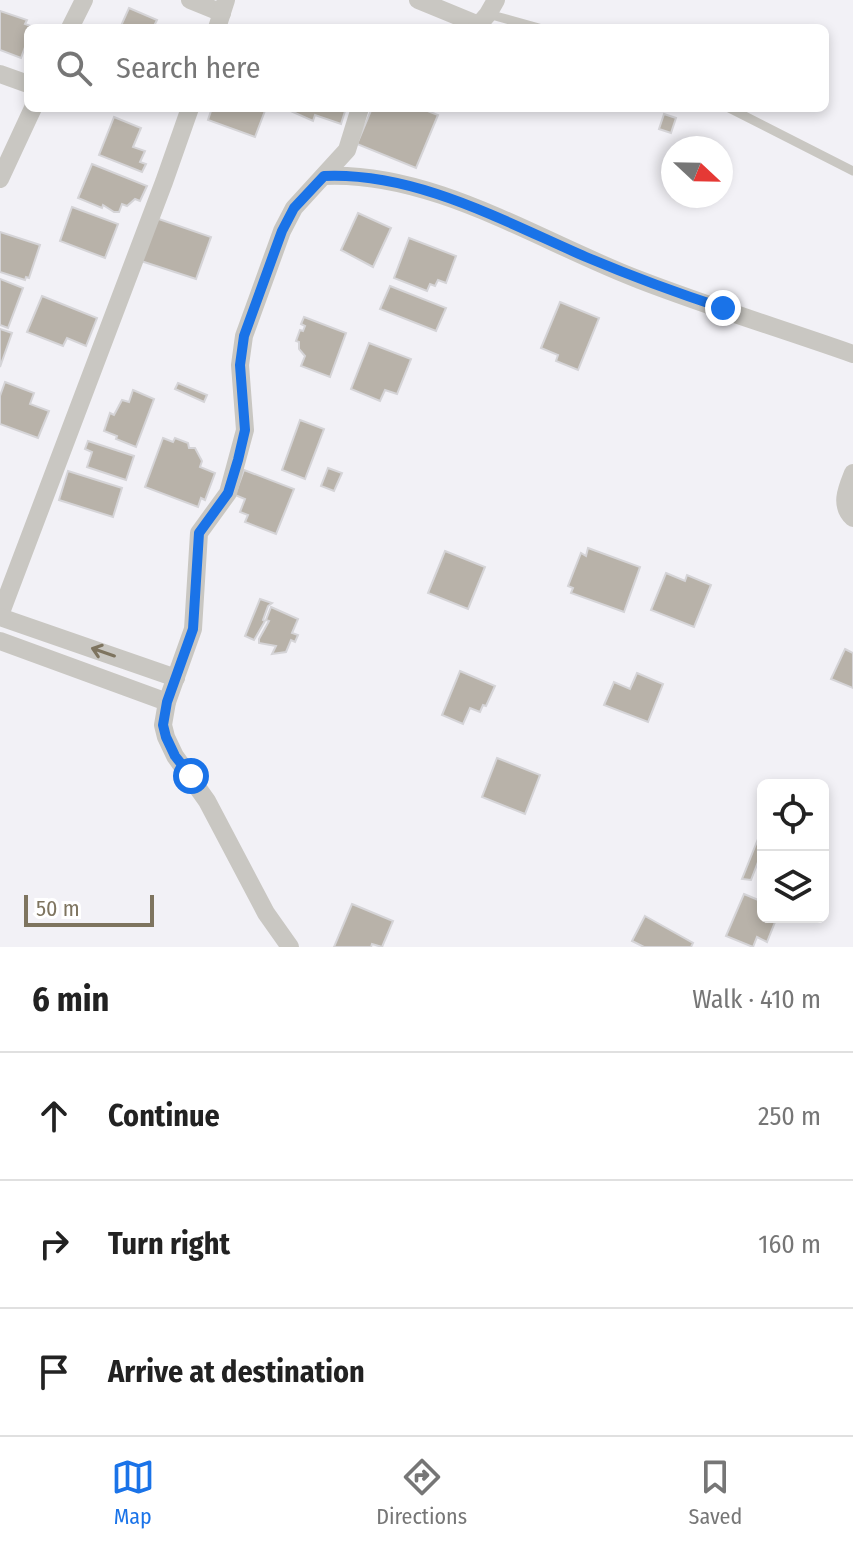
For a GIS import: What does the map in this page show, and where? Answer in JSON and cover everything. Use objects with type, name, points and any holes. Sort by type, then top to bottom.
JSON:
[{"type":"street","points":[[72,24],[84,0]]},
{"type":"street","points":[[190,0],[222,14]]},
{"type":"street","points":[[418,0],[485,17]]},
{"type":"street","points":[[0,74],[24,83]]},
{"type":"street","points":[[0,179],[31,112]]},
{"type":"street","points":[[176,678],[0,616],[189,112]]},
{"type":"street","points":[[290,947],[266,913],[207,801],[171,747],[163,725],[167,702],[193,629],[199,533],[228,493],[245,430],[240,365],[244,336],[282,231],[294,208],[347,150],[359,112]]},
{"type":"street","points":[[324,176],[375,178],[415,187],[639,280],[853,354]]},
{"type":"street","points":[[853,473],[844,502],[853,518]]},
{"type":"street","points":[[0,641],[167,702]]},
{"type":"lane","points":[[485,17],[519,24]]},
{"type":"lane","points":[[737,112],[853,171]]},
{"type":"building","points":[[129,8],[157,20],[155,24],[122,24]]},
{"type":"building","points":[[0,11],[27,20],[21,58],[0,50]]},
{"type":"building","points":[[211,112],[264,112],[255,137],[208,120]]},
{"type":"building","points":[[293,112],[345,112],[341,124],[315,115],[313,121]]},
{"type":"building","points":[[370,112],[430,112],[438,115],[416,168],[357,144]]},
{"type":"building","points":[[664,114],[676,118],[671,133],[659,129]]},
{"type":"building","points":[[114,117],[141,128],[133,147],[145,151],[140,162],[146,164],[142,172],[99,155]]},
{"type":"building","points":[[92,164],[147,186],[140,201],[135,199],[127,206],[122,204],[119,212],[114,212],[103,205],[102,208],[78,198]]},
{"type":"building","points":[[72,207],[118,224],[105,258],[60,241]]},
{"type":"building","points":[[358,213],[391,228],[373,267],[341,250]]},
{"type":"building","points":[[153,217],[211,237],[196,279],[138,260]]},
{"type":"building","points":[[0,232],[40,245],[29,278],[25,280],[0,272]]},
{"type":"building","points":[[409,238],[456,256],[446,283],[438,280],[435,286],[430,284],[427,291],[394,278]]},
{"type":"building","points":[[0,279],[23,288],[8,328],[0,325]]},
{"type":"building","points":[[390,286],[446,308],[436,331],[380,309]]},
{"type":"building","points":[[42,296],[97,318],[86,346],[67,338],[63,346],[27,332]]},
{"type":"building","points":[[560,302],[599,318],[578,370],[556,361],[558,355],[541,348]]},
{"type":"building","points":[[304,317],[346,333],[330,377],[301,366],[305,356],[296,341],[305,326],[301,324]]},
{"type":"building","points":[[0,329],[12,333],[0,367]]},
{"type":"building","points":[[369,343],[411,359],[397,394],[385,390],[380,401],[351,389]]},
{"type":"building","points":[[5,382],[34,393],[30,404],[49,411],[38,438],[0,424],[0,396]]},
{"type":"building","points":[[178,383],[207,395],[204,402],[175,389]]},
{"type":"building","points":[[133,390],[154,399],[136,447],[104,431],[110,413],[114,415],[122,400],[129,402]]},
{"type":"building","points":[[300,420],[324,429],[305,479],[282,470]]},
{"type":"building","points":[[163,438],[188,443],[189,448],[195,448],[202,461],[200,467],[215,473],[205,500],[201,498],[198,507],[145,487]]},
{"type":"building","points":[[88,441],[134,456],[126,480],[87,467],[92,452],[85,449]]},
{"type":"building","points":[[328,468],[342,473],[334,491],[321,486]]},
{"type":"building","points":[[244,470],[294,489],[276,534],[245,522],[248,515],[240,512],[245,499],[235,495]]},
{"type":"building","points":[[68,471],[122,488],[113,517],[59,500]]},
{"type":"building","points":[[588,548],[640,567],[624,612],[571,593],[573,588],[568,586],[581,553],[586,556]]},
{"type":"building","points":[[445,551],[485,567],[468,609],[428,593]]},
{"type":"building","points":[[666,573],[685,581],[687,575],[711,585],[694,627],[651,610]]},
{"type":"building","points":[[260,599],[272,603],[254,640],[245,636]]},
{"type":"building","points":[[271,607],[298,619],[292,633],[298,635],[295,642],[291,640],[286,652],[272,654],[276,646],[259,643],[269,621],[266,620]]},
{"type":"building","points":[[845,649],[853,653],[853,688],[831,679]]},
{"type":"building","points":[[460,671],[495,686],[486,706],[483,705],[480,712],[470,708],[463,724],[442,715]]},
{"type":"building","points":[[637,673],[663,684],[648,722],[604,705],[614,682],[630,689]]},
{"type":"building","points":[[497,758],[540,775],[525,814],[482,797]]},
{"type":"building","points":[[757,842],[757,864],[751,880],[742,879]]},
{"type":"building","points":[[744,894],[757,899],[757,923],[775,923],[767,942],[757,937],[753,947],[726,936]]},
{"type":"building","points":[[352,904],[393,921],[382,947],[372,944],[371,947],[334,947]]},
{"type":"building","points":[[645,916],[693,943],[691,947],[644,947],[632,941]]},
{"type":"route","points":[[191,776],[175,756],[163,725],[167,702],[193,629],[199,533],[228,493],[245,430],[240,365],[244,336],[282,231],[294,208],[324,176],[375,178],[415,187],[639,280],[723,308]]}]
